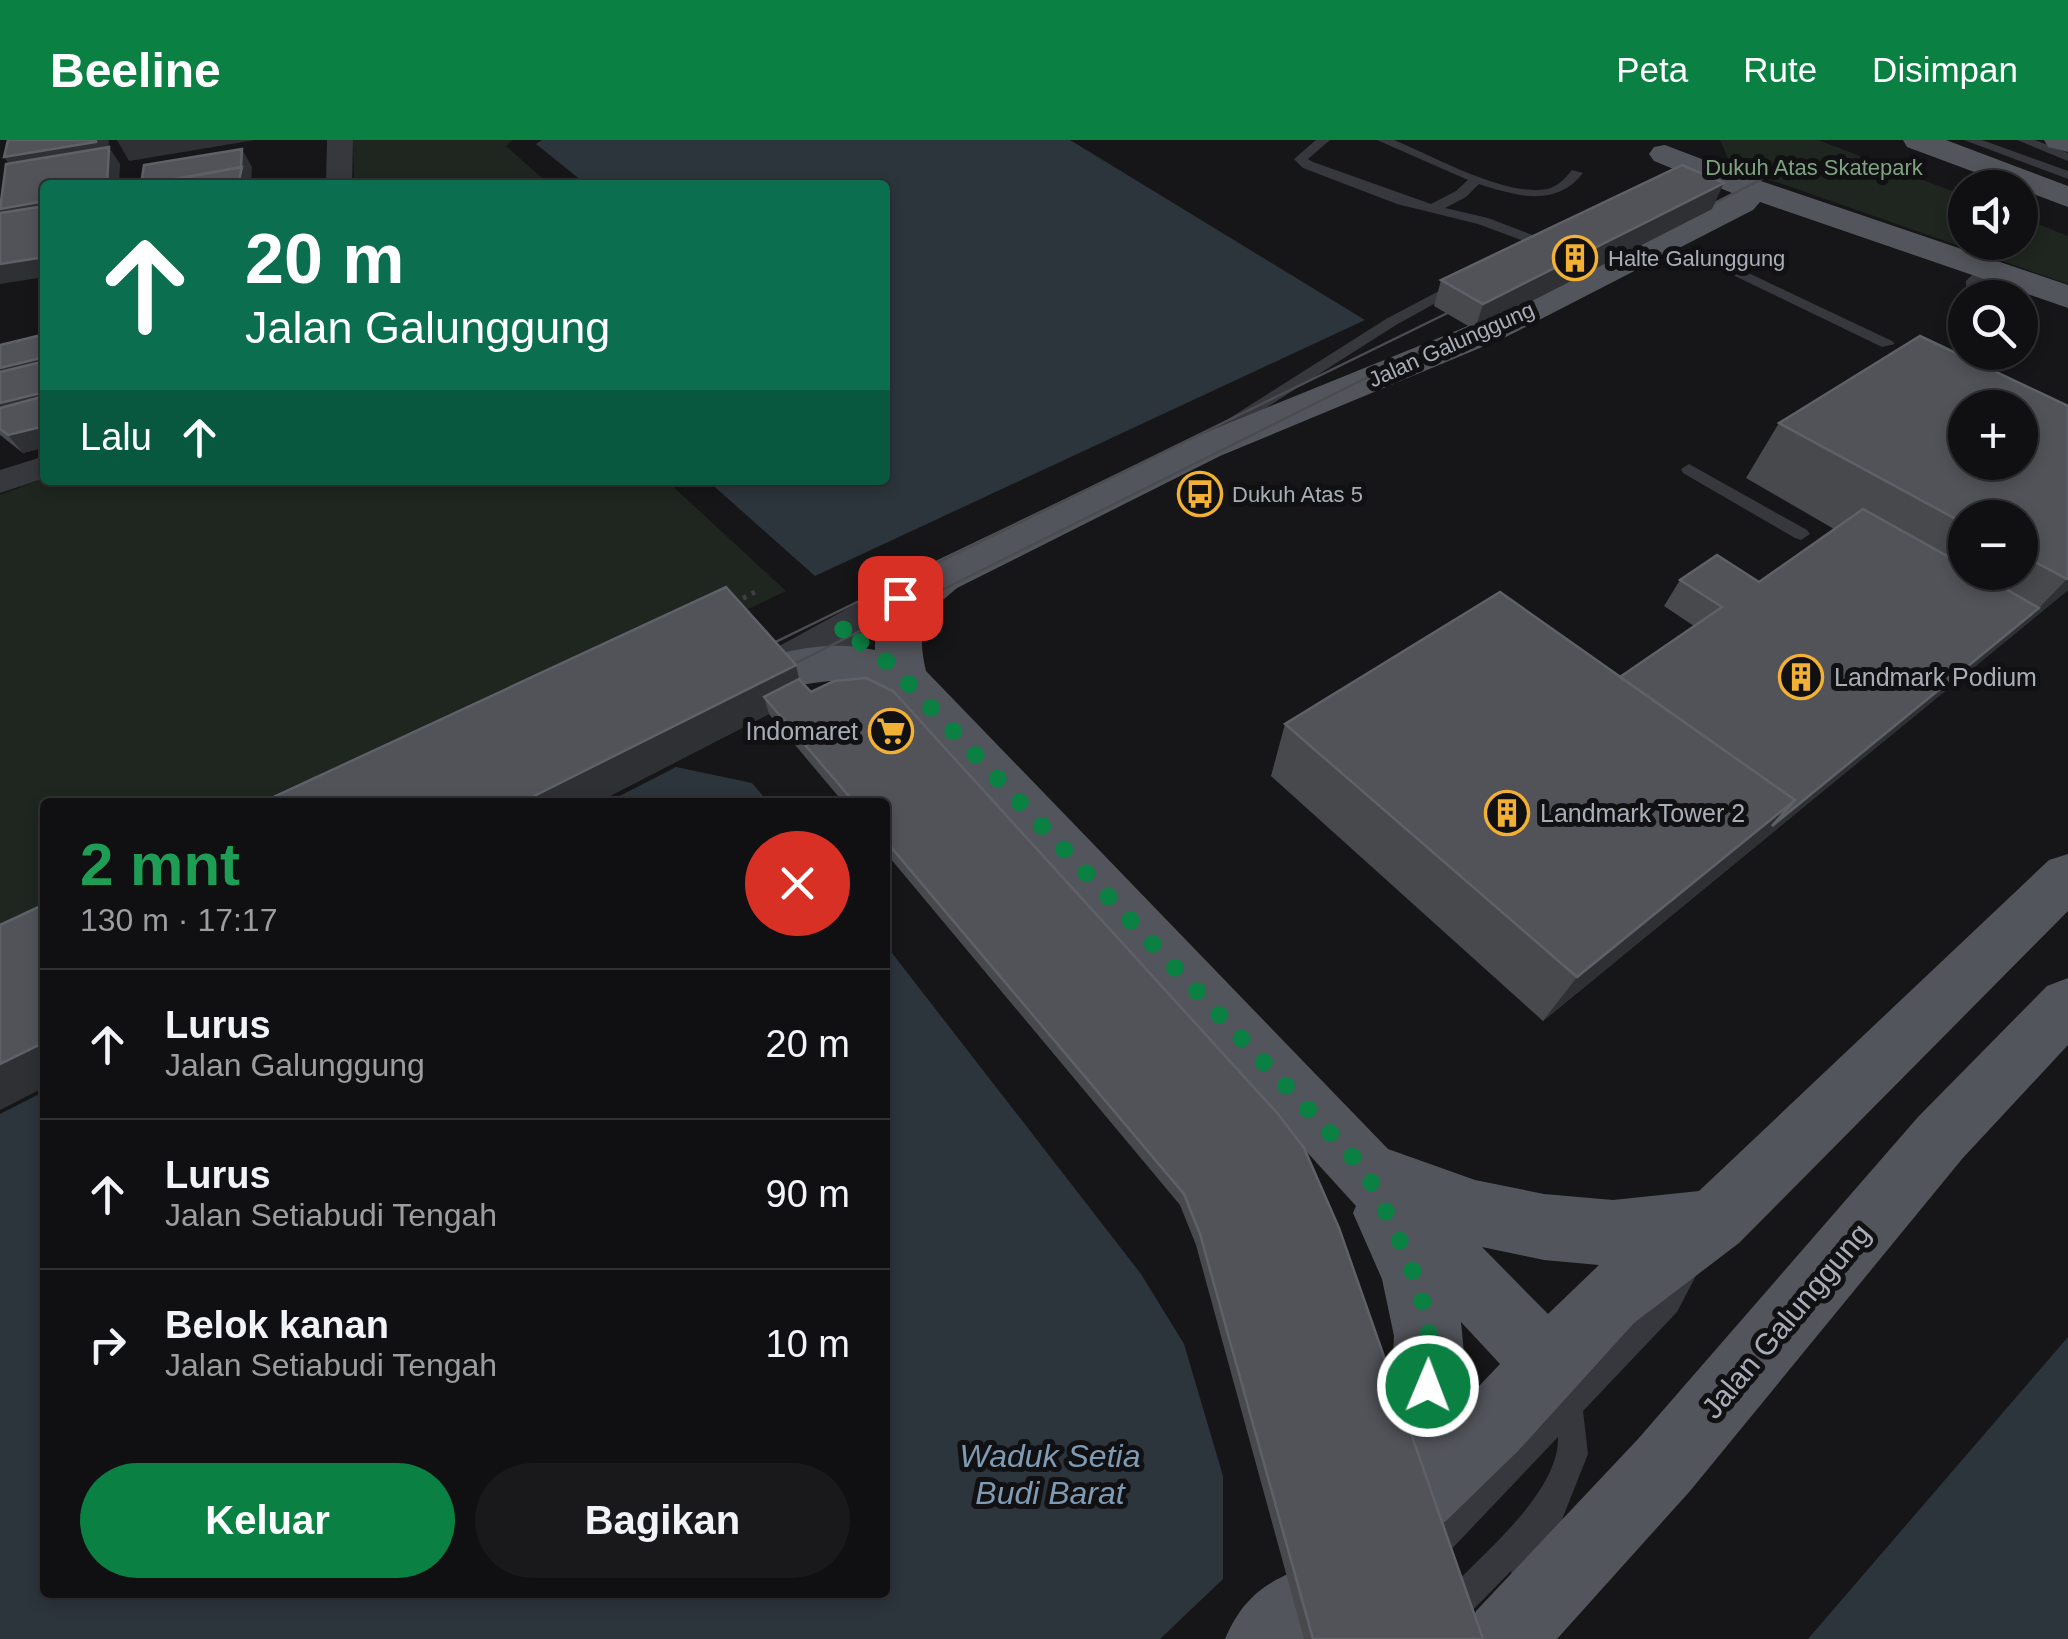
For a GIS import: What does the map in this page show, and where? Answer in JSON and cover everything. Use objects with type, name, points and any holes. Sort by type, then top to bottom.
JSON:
[{"type":"main road","points":[[1918,140],[2068,197]]},
{"type":"main road","points":[[2059,140],[2068,143]]},
{"type":"main road","points":[[1663,147],[1747,196],[1979,276],[2068,298]]},
{"type":"main road","name":"Jalan Galunggung","points":[[903,678],[896,643],[898,628],[914,600],[941,578],[1154,471],[1266,421],[1473,338],[1747,196]]},
{"type":"main road","points":[[1979,276],[1984,280]]},
{"type":"main road","points":[[2038,307],[2068,318]]},
{"type":"main road","points":[[759,646],[881,667],[903,678],[1365,1170],[1556,1385]]},
{"type":"main road","points":[[1365,1170],[1405,1250],[1425,1303],[1432,1360],[1421,1502],[1492,1425],[1556,1385],[1610,1299],[1716,1220],[2068,876]]},
{"type":"main road","name":"Jalan Galunggung","points":[[1486,1628],[1664,1465],[1940,1138],[2068,1004]]},
{"type":"main road","points":[[1365,1170],[1428,1198],[1530,1224],[1647,1232],[1716,1220]]},
{"type":"street","points":[[340,140],[340,180]]},
{"type":"street","points":[[0,482],[40,469]]},
{"type":"street","points":[[837,633],[941,578]]},
{"type":"street","points":[[759,646],[788,630],[837,633],[877,652],[903,678]]},
{"type":"lane","points":[[1324,140],[1300,158],[1308,166],[1432,209],[1548,242],[1527,252],[1461,218]]},
{"type":"lane","points":[[1383,140],[1476,179],[1542,194],[1563,186],[1578,173]]},
{"type":"lane","points":[[1970,140],[2068,176]]},
{"type":"lane","points":[[2022,140],[2068,156]]},
{"type":"lane","points":[[1432,209],[1460,194],[1476,179]]},
{"type":"lane","points":[[1740,273],[1887,344]]},
{"type":"lane","name":"Jalan Galunggung","points":[[1154,471],[1390,322],[1483,274]]},
{"type":"lane","points":[[1690,469],[1801,534]]},
{"type":"lane","points":[[1486,1628],[1560,1490],[1572,1455],[1572,1424],[1556,1385]]},
{"type":"lane","points":[[1486,1628],[1560,1490]]},
{"type":"path","points":[[755,592],[759,646]]},
{"type":"green space","points":[[353,140],[513,140],[506,146],[544,180],[354,180]]},
{"type":"green space","name":"Dukuh Atas Skatepark","points":[[1720,140],[1818,140],[1948,190],[1948,242],[1731,166]]},
{"type":"green space","name":"Dukuh Atas Skatepark","points":[[2038,224],[2068,236],[2068,284],[1999,260],[2038,260]]},
{"type":"green space","points":[[40,480],[40,485],[671,485],[786,591],[351,798],[40,798],[40,947],[0,966],[0,495]]},
{"type":"water","points":[[542,140],[1070,140],[1365,320],[815,576],[713,485],[890,485],[890,180],[581,180],[536,144]]},
{"type":"water","points":[[676,767],[752,783],[765,798],[616,798]]},
{"type":"water","name":"Waduk Setia Budi Barat","points":[[890,950],[1141,1274],[1184,1344],[1223,1476],[1223,1579],[1160,1639],[0,1639],[0,1114],[40,1094],[40,1598],[890,1598]]},
{"type":"water","points":[[2068,1337],[2068,1639],[1808,1639]]},
{"type":"building","points":[[8,140],[96,140],[96,142],[4,157]]},
{"type":"building","points":[[109,147],[107,180],[40,180],[40,202],[0,209],[6,164]]},
{"type":"building","points":[[242,149],[241,167],[169,180],[142,180],[144,165]]},
{"type":"building","points":[[1682,165],[1724,183],[1483,304],[1441,280]]},
{"type":"building","points":[[242,167],[239,180],[172,180]]},
{"type":"building","points":[[40,207],[40,258],[0,264],[0,213]]},
{"type":"building","points":[[40,335],[40,358],[0,368],[0,345]]},
{"type":"building","points":[[1920,336],[1948,349],[1948,370],[1992,370],[2034,390],[1948,390],[1948,480],[2038,480],[2038,392],[2068,406],[2067,579],[2038,564],[2038,500],[1948,500],[1948,515],[1779,423]]},
{"type":"building","points":[[40,362],[40,393],[0,403],[0,372]]},
{"type":"building","points":[[40,397],[40,427],[8,435],[0,429],[0,408]]},
{"type":"building","name":"Landmark Podium","points":[[1863,509],[1948,556],[1948,590],[2008,590],[2039,608],[1772,826],[1795,800],[1620,677],[1722,607],[1680,580],[1717,555],[1759,582]]},
{"type":"building","points":[[726,587],[796,665],[530,798],[272,798]]},
{"type":"building","name":"Landmark Tower 2","points":[[1500,592],[1795,800],[1577,977],[1285,724]]},
{"type":"building","points":[[866,678],[893,691],[1278,1114],[1304,1148],[1339,1228],[1483,1639],[1313,1639],[1200,1234],[1184,1194],[890,846],[890,798],[851,798],[764,697],[799,679],[811,692],[834,681]]},
{"type":"building","points":[[40,906],[40,1044],[0,1064],[0,925]]},
{"type":"tram line","points":[[1694,192],[1739,170]]},
{"type":"tram line","points":[[1693,214],[1762,179]]},
{"type":"tram line","points":[[751,654],[1470,302]]},
{"type":"tram line","points":[[772,675],[1492,315]]},
{"type":"place","name":"Halte Galunggung","points":[[1575,258]]},
{"type":"place","name":"Dukuh Atas 5","points":[[1200,494]]},
{"type":"place","name":"Landmark Podium","points":[[1801,677]]},
{"type":"place","name":"Indomaret","points":[[891,731]]},
{"type":"place","name":"Landmark Tower 2","points":[[1507,813]]},
{"type":"route","points":[[900,598],[837,633],[866,644],[892,666],[1365,1170],[1405,1250],[1425,1303],[1432,1360],[1428,1386]]}]
